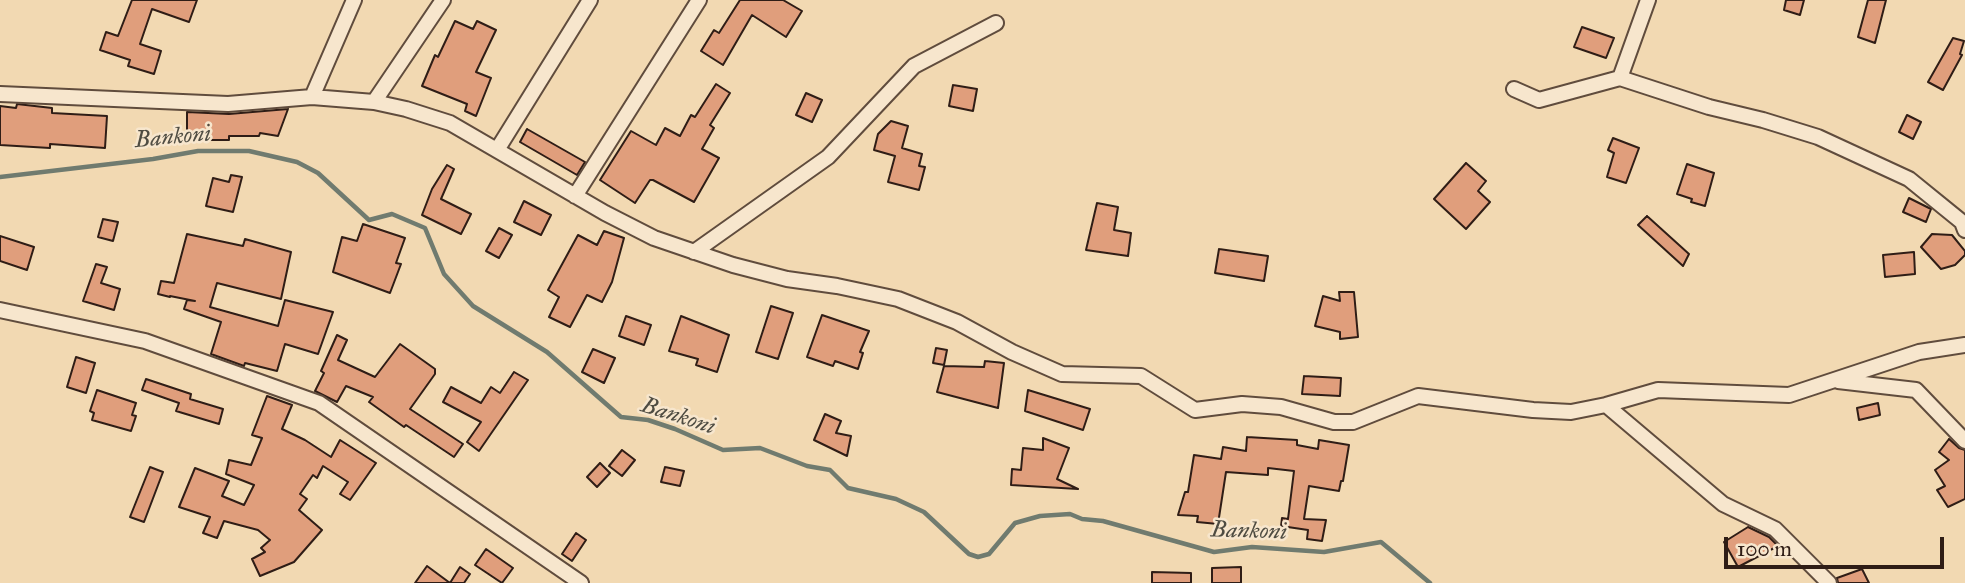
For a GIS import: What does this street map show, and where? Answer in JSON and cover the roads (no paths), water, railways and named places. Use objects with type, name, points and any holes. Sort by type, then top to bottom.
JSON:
[{"type":"street","points":[[312,97],[354,0]]},
{"type":"street","points":[[374,102],[443,0]]},
{"type":"street","points":[[497,150],[590,0]]},
{"type":"street","points":[[575,196],[699,0]]},
{"type":"street","points":[[1620,78],[1648,0]]},
{"type":"street","points":[[694,252],[828,157],[914,66],[996,23]]},
{"type":"street","points":[[1514,89],[1539,100],[1620,78],[1709,107],[1818,137],[1909,179],[1962,222],[1965,230]]},
{"type":"street","points":[[0,94],[228,104],[312,97],[374,102],[450,123],[654,239],[787,279],[898,299],[957,322],[1012,352],[1062,373],[1141,376],[1195,410],[1242,404],[1281,407],[1334,422],[1353,422],[1418,396],[1571,412],[1658,390],[1790,395],[1919,352],[1965,345]]},
{"type":"street","points":[[0,310],[145,341],[318,403],[581,583]]},
{"type":"street","points":[[1835,381],[1916,390],[1965,441]]},
{"type":"street","points":[[1606,405],[1723,504],[1775,529],[1829,583]]},
{"type":"waterway","name":"Bankoni","points":[[0,177],[198,151],[249,151],[297,162],[318,173],[369,220],[392,214],[425,228],[444,274],[473,306],[547,352],[621,417],[648,420],[723,450],[760,448],[807,466],[830,470],[848,488],[896,499],[924,512],[969,554],[978,557],[989,554],[1015,523],[1040,516],[1070,514],[1214,552],[1252,547],[1324,552],[1381,542],[1430,583]]}]
